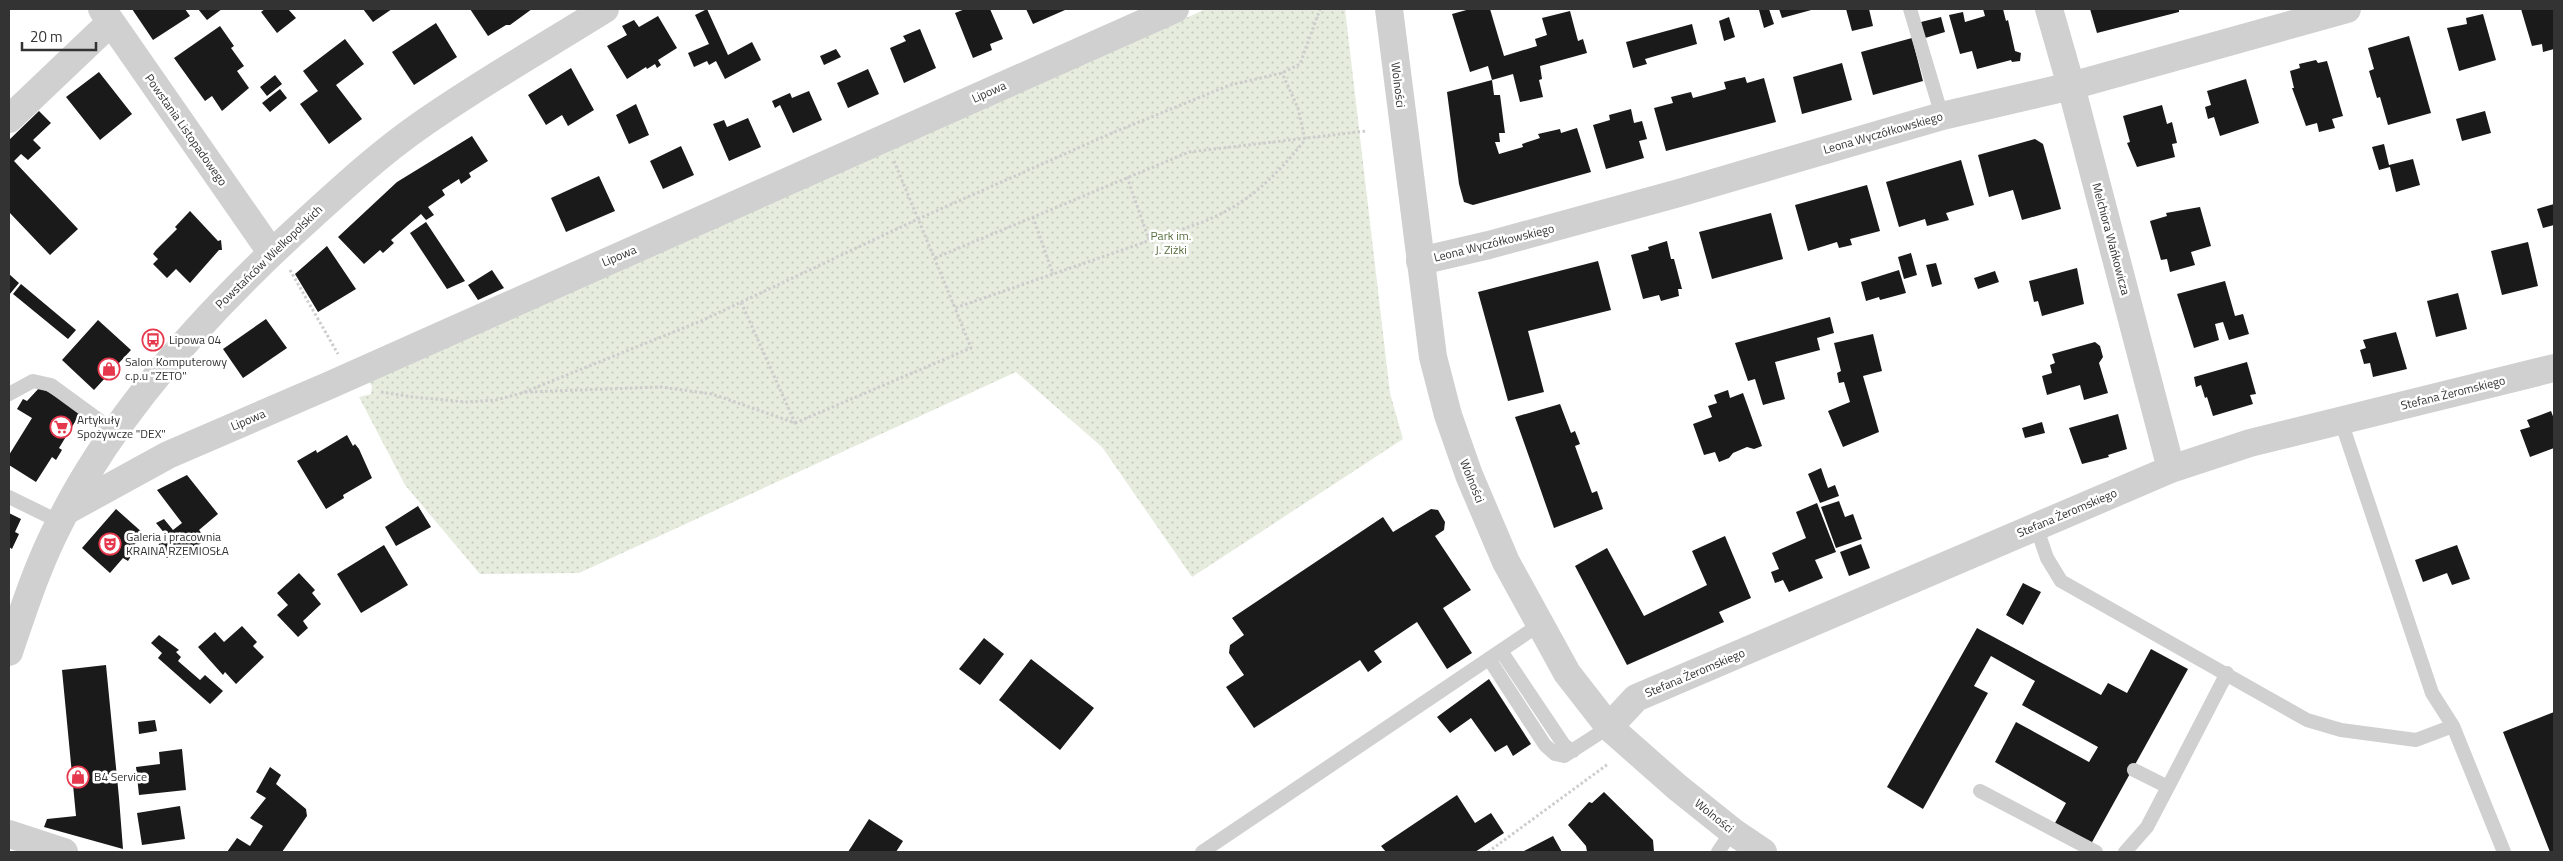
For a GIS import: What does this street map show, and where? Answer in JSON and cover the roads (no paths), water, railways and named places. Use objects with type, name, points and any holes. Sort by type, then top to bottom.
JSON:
[{"type":"street","name":"Powstańców Wielkopolskich","points":[[9,652],[37,572],[63,516],[114,431],[210,314],[279,259],[366,167],[419,126],[604,9]]},
{"type":"street","name":"Lipowa","points":[[63,516],[168,455],[336,383],[1175,9]]},
{"type":"street","name":"Wolności","points":[[1389,9],[1433,357],[1448,415],[1469,475],[1506,562],[1567,673],[1609,727],[1725,842],[1763,852]]},
{"type":"street","name":"Melchiora Wańkowicza","points":[[2049,9],[2071,86],[2171,469]]},
{"type":"street","name":"Leona Wyczółkowskiego","points":[[1420,261],[1489,245],[1679,193],[1942,116],[2071,86],[2348,9]]},
{"type":"street","name":"Powstania Listopadowego","points":[[107,16],[279,259]]},
{"type":"street","points":[[9,119],[107,16]]},
{"type":"street","name":"Stefana Żeromskiego","points":[[1609,727],[1636,698],[2171,469],[2250,443],[2554,368]]},
{"type":"street","points":[[9,834],[64,852]]},
{"type":"lane","points":[[1910,9],[1942,116]]},
{"type":"lane","points":[[9,394],[33,381],[51,385],[114,431]]},
{"type":"lane","points":[[2341,421],[2432,693],[2453,726],[2504,852]]},
{"type":"lane","points":[[9,497],[63,516]]},
{"type":"lane","points":[[2036,526],[2047,558],[2061,581],[2227,673],[2307,720],[2341,730],[2416,740],[2453,726]]},
{"type":"lane","points":[[1202,852],[1539,625]]},
{"type":"lane","points":[[1501,651],[1564,745],[1573,751]]},
{"type":"lane","points":[[1489,659],[1550,751],[1564,756],[1609,727]]},
{"type":"lane","points":[[2125,852],[2147,827],[2227,673]]},
{"type":"lane","points":[[2134,770],[2168,787]]},
{"type":"lane","points":[[1980,791],[2096,852]]},
{"type":"place","name":"Lipowa 04","points":[[153,340]]},
{"type":"place","name":"Salon Komputerowy c.p.u \"ZETO\"","points":[[109,369]]},
{"type":"place","name":"Artykuły Spożywcze \"DEX\"","points":[[61,427]]},
{"type":"place","name":"Galeria i pracownia KRAINA RZEMIOSŁA","points":[[110,544]]},
{"type":"place","name":"B4 Service","points":[[78,777]]},
{"type":"park label","name":"Park im. J. Ziżki","points":[[1171,243]]}]
